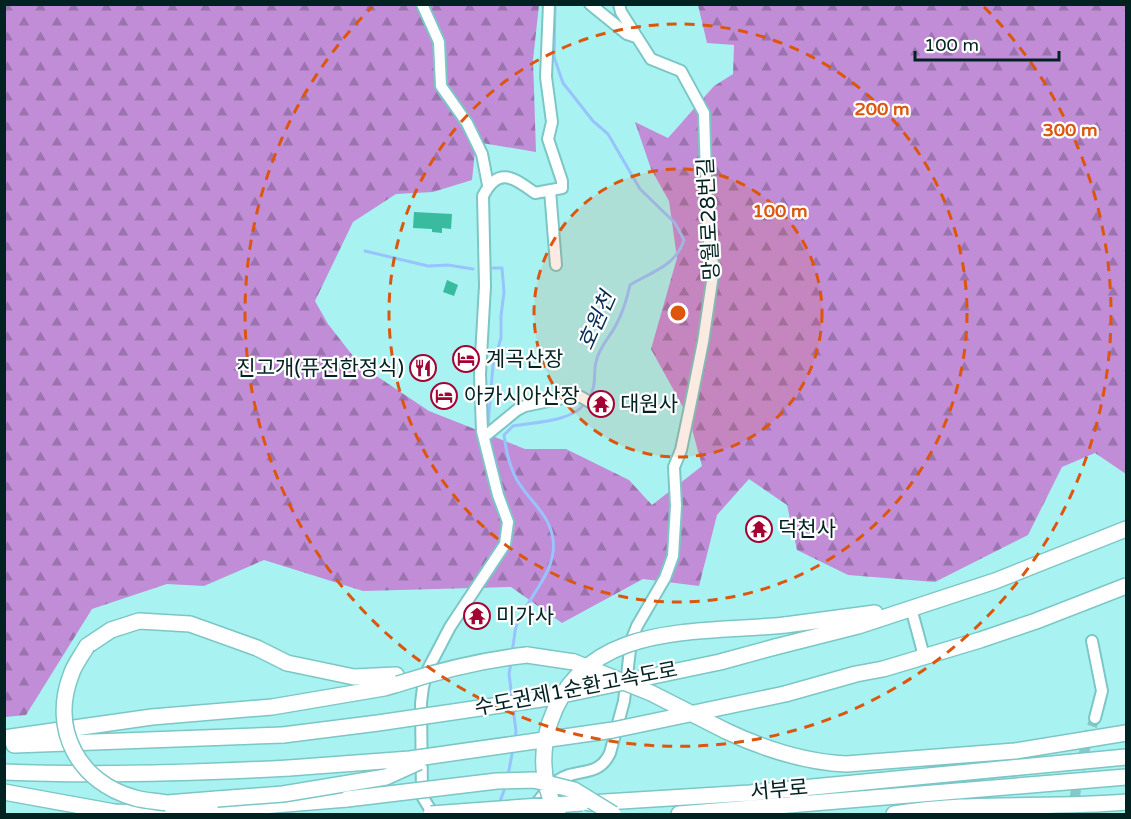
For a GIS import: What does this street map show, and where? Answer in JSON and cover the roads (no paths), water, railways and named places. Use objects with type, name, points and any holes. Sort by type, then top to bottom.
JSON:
[{"type":"highway","name":"수도권제1순환고속도로","points":[[4,745],[283,735],[548,698],[720,662],[803,639],[830,634],[995,581],[1126,530]]},
{"type":"highway","name":"수도권제1순환고속도로","points":[[4,772],[64,774],[210,772],[289,768],[410,759],[613,730],[785,694],[856,674],[883,669],[1036,621],[1126,586]]},
{"type":"highway","points":[[558,814],[545,778],[543,760],[546,737],[555,710],[563,693],[575,677],[590,664],[622,645],[656,636],[785,625],[911,608]]},
{"type":"highway","points":[[439,754],[386,777],[283,794],[167,803],[135,798],[102,784],[86,769],[72,749],[64,727],[64,704],[71,674],[87,646],[111,630],[139,621],[190,624],[256,648],[287,663],[354,677],[397,680],[486,660],[527,655],[574,662],[651,693],[726,731],[774,751],[819,761],[846,764],[1015,751],[1126,733]]},
{"type":"highway","points":[[4,738],[152,717],[272,707],[384,688],[397,680]]},
{"type":"highway","name":"서부로","points":[[432,814],[750,793],[1126,757]]},
{"type":"highway","name":"서부로","points":[[679,814],[1126,777]]},
{"type":"highway","points":[[4,792],[114,812],[169,814],[347,799],[497,781],[534,780],[574,790],[613,814]]},
{"type":"highway","points":[[894,814],[999,805],[1083,806],[1126,802]]},
{"type":"street","points":[[422,4],[439,42],[441,86],[467,123],[482,154],[488,185]]},
{"type":"street","points":[[432,814],[422,796],[421,703],[427,670],[450,627],[505,544],[508,522],[498,495],[482,431],[480,374],[485,286],[483,196],[488,185],[498,177],[513,177],[535,193],[562,188],[562,181],[548,139],[552,122],[546,77],[549,4]]},
{"type":"street","points":[[590,4],[627,34],[636,37]]},
{"type":"street","points":[[619,4],[636,37]]},
{"type":"street","name":"망월로28번길","points":[[530,814],[556,781],[566,776],[584,773],[606,761],[615,739],[624,701],[631,641],[637,626],[666,579],[673,556],[676,506],[674,467],[681,450],[691,402],[714,268],[708,237],[704,112],[681,70],[651,59],[636,37]]},
{"type":"street","points":[[550,190],[556,265]]},
{"type":"street","points":[[484,437],[525,406],[581,397],[595,405]]},
{"type":"street","points":[[911,608],[924,656]]},
{"type":"street","points":[[1092,641],[1102,691],[1095,717]]},
{"type":"waterway","name":"호원천","points":[[555,4],[554,57],[563,83],[593,121],[608,134],[640,189],[675,223],[684,240],[669,262],[630,285],[621,315],[597,357],[593,389],[589,398]]},
{"type":"waterway","points":[[365,251],[428,266],[448,265],[473,269]]},
{"type":"waterway","points":[[491,427],[488,425],[493,365],[501,338],[504,292],[502,268],[493,268]]},
{"type":"waterway","name":"호원천","points":[[512,651],[516,627],[551,563],[553,539],[543,514],[514,475],[504,435],[513,426],[562,418],[585,403]]},
{"type":"waterway","name":"호원천","points":[[511,663],[509,674],[512,698]]},
{"type":"waterway","name":"호원천","points":[[513,708],[515,740]]},
{"type":"waterway","name":"호원천","points":[[508,775],[513,749]]},
{"type":"waterway","name":"호원천","points":[[499,804],[506,785]]},
{"type":"tunnel","points":[[1072,814],[1081,766],[1095,718]]},
{"type":"place","name":"계곡산장","points":[[466,359]]},
{"type":"place","name":"진고개(퓨전한정식)","points":[[423,368]]},
{"type":"place","name":"아카시아산장","points":[[444,396]]},
{"type":"place","name":"대원사","points":[[601,404]]},
{"type":"place","name":"덕천사","points":[[759,529]]},
{"type":"place","name":"미가사","points":[[477,616]]}]
